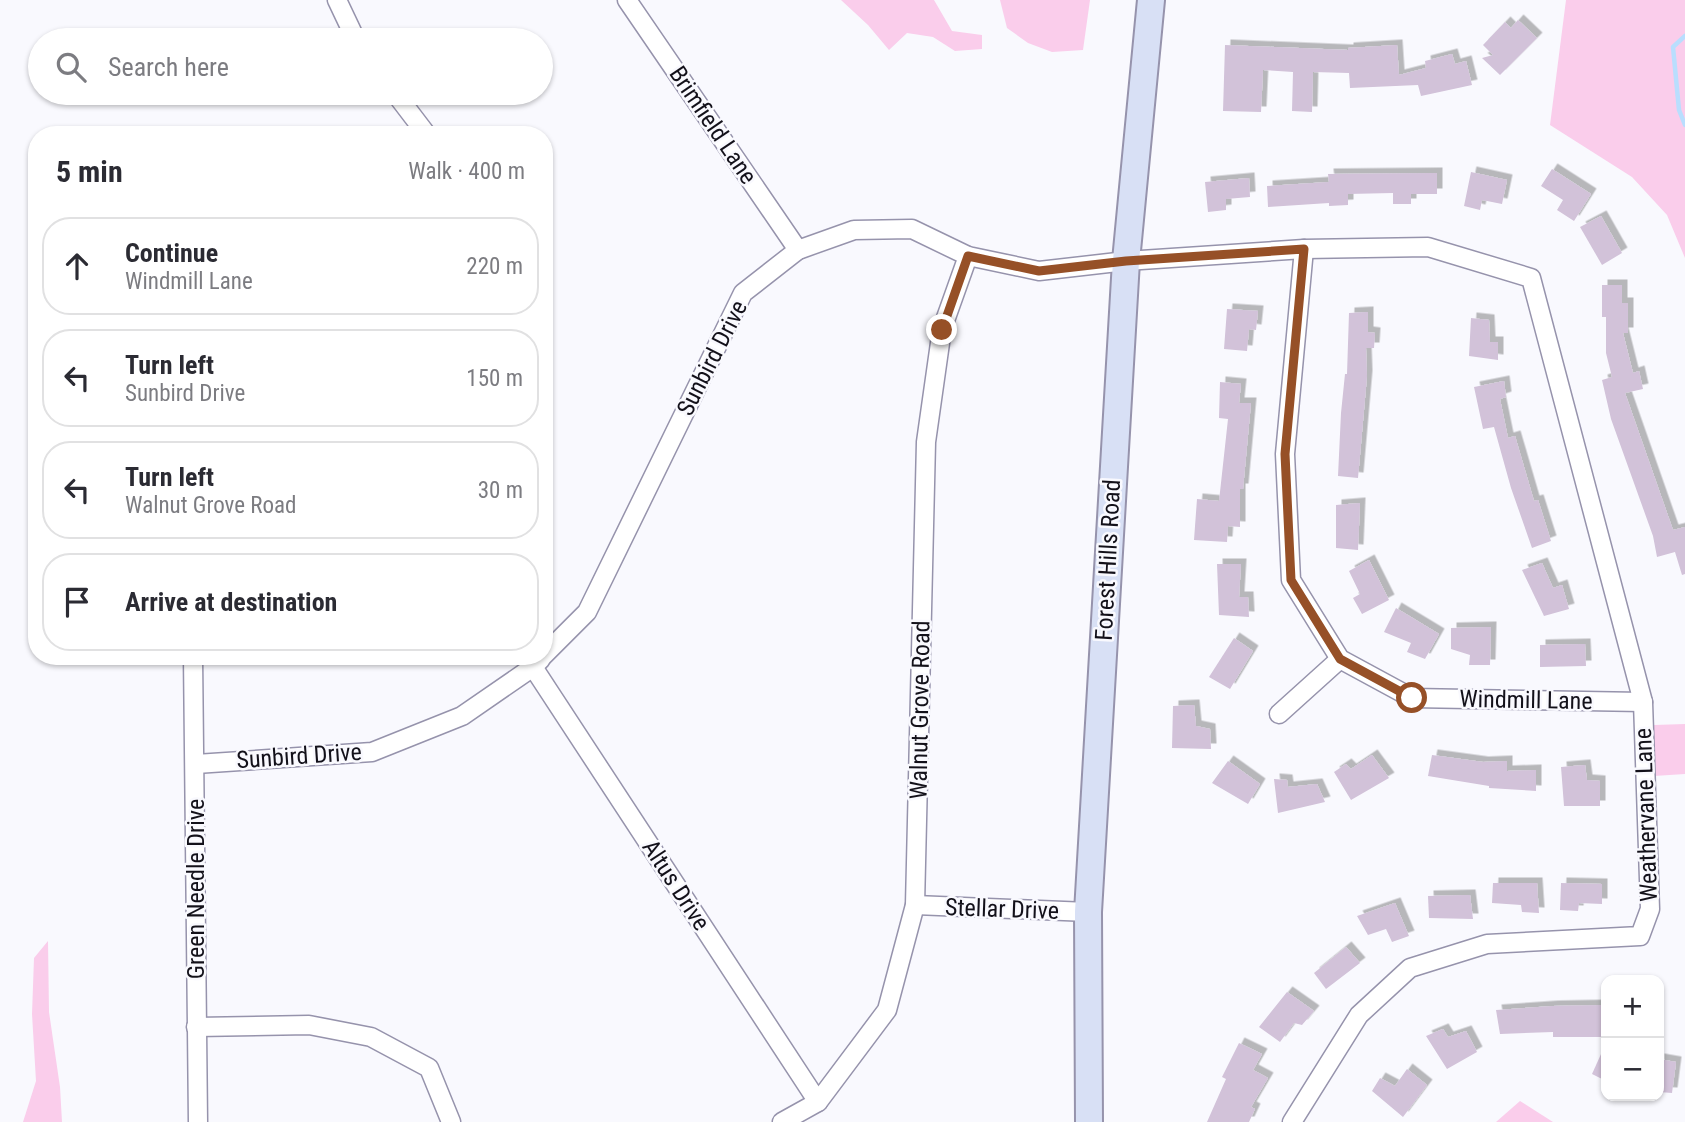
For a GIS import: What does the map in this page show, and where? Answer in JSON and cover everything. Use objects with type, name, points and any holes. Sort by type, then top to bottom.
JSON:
[{"type":"street","points":[[337,0],[350,28]]},
{"type":"street","name":"Brimfield Lane","points":[[627,0],[798,250]]},
{"type":"street","name":"Forest Hills Road","points":[[1089,1122],[1088,912],[1126,261],[1151,0]]},
{"type":"street","points":[[404,105],[420,126]]},
{"type":"street","name":"Sunbird Drive","points":[[553,647],[587,612],[743,293],[798,250],[854,230],[912,229],[968,256],[1039,271],[1126,261],[1304,249],[1428,247],[1531,278]]},
{"type":"street","name":"Windmill Lane","points":[[1304,249],[1285,454],[1291,580],[1340,659],[1412,698],[1643,702]]},
{"type":"street","name":"Walnut Grove Road","points":[[782,1122],[818,1102],[887,1010],[915,905],[926,443],[942,330],[968,256]]},
{"type":"street","name":"Weathervane Lane","points":[[1292,1122],[1359,1015],[1410,968],[1487,944],[1640,936],[1650,909],[1643,702],[1531,278]]},
{"type":"street","points":[[1279,714],[1340,659]]},
{"type":"street","name":"Green Needle Drive","points":[[193,665],[198,1122]]},
{"type":"street","name":"Sunbird Drive","points":[[195,764],[372,752],[462,716],[533,665]]},
{"type":"street","name":"Altus Drive","points":[[543,665],[818,1102]]},
{"type":"street","name":"Stellar Drive","points":[[915,905],[1088,912]]},
{"type":"street","points":[[196,1027],[309,1025],[371,1037],[429,1068],[452,1122]]},
{"type":"shaded area","points":[[841,0],[934,0],[952,31],[982,35],[982,49],[955,51],[933,37],[907,33],[889,50],[868,25]]},
{"type":"shaded area","points":[[1000,0],[1090,0],[1083,50],[1052,52],[1028,43],[1007,28]]},
{"type":"shaded area","points":[[1566,0],[1685,0],[1685,258],[1667,215],[1632,177],[1550,125]]},
{"type":"shaded area","points":[[1685,724],[1685,774],[1654,776],[1654,725]]},
{"type":"shaded area","points":[[48,941],[49,1012],[60,1087],[62,1122],[23,1122],[36,1081],[32,1014],[34,958]]},
{"type":"shaded area","points":[[1520,1101],[1553,1122],[1496,1122]]},
{"type":"building","points":[[1518,20],[1537,38],[1500,75],[1482,58],[1493,55],[1483,45],[1505,22],[1511,28]]},
{"type":"building","points":[[1225,45],[1348,50],[1397,45],[1399,75],[1426,68],[1425,61],[1452,54],[1455,64],[1466,61],[1472,85],[1421,96],[1418,85],[1350,88],[1349,73],[1313,72],[1312,112],[1292,111],[1293,72],[1263,70],[1261,112],[1223,111]]},
{"type":"building","points":[[1552,169],[1591,194],[1574,221],[1557,210],[1563,200],[1541,186]]},
{"type":"building","points":[[1471,172],[1507,180],[1502,204],[1482,200],[1480,210],[1464,206]]},
{"type":"building","points":[[1437,173],[1437,194],[1411,194],[1411,204],[1393,204],[1393,193],[1348,194],[1348,205],[1329,206],[1329,203],[1268,207],[1267,186],[1329,182],[1328,174]]},
{"type":"building","points":[[1249,178],[1250,197],[1226,199],[1226,210],[1208,212],[1205,182]]},
{"type":"building","points":[[1601,216],[1622,253],[1602,265],[1580,227]]},
{"type":"building","points":[[1602,285],[1622,285],[1622,303],[1628,303],[1628,333],[1623,333],[1633,373],[1639,371],[1643,389],[1625,393],[1673,530],[1685,527],[1685,574],[1682,575],[1675,552],[1657,557],[1653,536],[1611,419],[1602,380],[1612,377],[1606,353],[1606,317],[1602,317]]},
{"type":"building","points":[[1227,309],[1258,311],[1256,330],[1249,329],[1247,351],[1224,349]]},
{"type":"building","points":[[1368,312],[1368,332],[1375,333],[1374,348],[1366,348],[1367,376],[1358,478],[1338,476],[1341,413],[1347,374],[1349,313]]},
{"type":"building","points":[[1471,318],[1489,320],[1490,342],[1498,342],[1498,360],[1469,356]]},
{"type":"building","points":[[1504,381],[1506,397],[1500,399],[1508,438],[1515,436],[1534,501],[1538,500],[1551,541],[1532,548],[1494,427],[1483,429],[1474,387]]},
{"type":"building","points":[[1220,382],[1241,384],[1239,403],[1251,403],[1243,489],[1240,489],[1240,527],[1228,526],[1227,542],[1194,540],[1197,499],[1219,501],[1228,419],[1219,418]]},
{"type":"building","points":[[1360,503],[1358,550],[1336,548],[1336,505]]},
{"type":"building","points":[[1369,560],[1389,600],[1362,614],[1353,598],[1360,594],[1349,571]]},
{"type":"building","points":[[1542,563],[1553,588],[1562,585],[1569,609],[1544,616],[1522,570]]},
{"type":"building","points":[[1217,564],[1241,564],[1239,597],[1248,597],[1249,617],[1219,615]]},
{"type":"building","points":[[1396,608],[1439,634],[1425,659],[1407,652],[1411,643],[1384,632]]},
{"type":"building","points":[[1491,627],[1490,665],[1469,665],[1470,655],[1451,649],[1451,628]]},
{"type":"building","points":[[1234,638],[1253,651],[1230,689],[1209,677]]},
{"type":"building","points":[[1585,644],[1586,666],[1540,667],[1540,645]]},
{"type":"building","points":[[1194,705],[1196,726],[1210,729],[1211,749],[1172,748],[1173,706]]},
{"type":"building","points":[[1372,755],[1389,778],[1351,800],[1334,772],[1346,764],[1351,769]]},
{"type":"building","points":[[1432,755],[1483,762],[1507,761],[1507,771],[1536,770],[1536,791],[1489,788],[1428,776]]},
{"type":"building","points":[[1228,761],[1260,784],[1248,804],[1212,783]]},
{"type":"building","points":[[1585,765],[1587,780],[1600,781],[1600,806],[1564,806],[1561,767]]},
{"type":"building","points":[[1274,779],[1287,780],[1288,787],[1317,784],[1325,802],[1278,813]]},
{"type":"building","points":[[1493,883],[1537,883],[1539,913],[1522,912],[1521,905],[1492,903]]},
{"type":"building","points":[[1561,883],[1602,884],[1602,904],[1579,903],[1578,911],[1560,910]]},
{"type":"building","points":[[1470,895],[1473,919],[1429,918],[1428,896]]},
{"type":"building","points":[[1395,903],[1409,936],[1392,942],[1386,929],[1368,935],[1357,916]]},
{"type":"building","points":[[1346,947],[1360,963],[1326,989],[1314,973]]},
{"type":"building","points":[[1287,992],[1314,1011],[1302,1025],[1294,1023],[1280,1042],[1259,1027]]},
{"type":"building","points":[[1601,1005],[1601,1037],[1553,1037],[1553,1032],[1500,1034],[1496,1010]]},
{"type":"building","points":[[1443,1029],[1448,1037],[1466,1031],[1477,1052],[1447,1069],[1426,1036]]},
{"type":"building","points":[[1239,1043],[1262,1054],[1253,1070],[1268,1078],[1251,1107],[1255,1109],[1249,1122],[1207,1122],[1226,1079],[1222,1077]]},
{"type":"building","points":[[1601,1054],[1601,1078],[1592,1074]]},
{"type":"building","points":[[1664,1060],[1676,1062],[1672,1093],[1664,1092]]},
{"type":"building","points":[[1407,1069],[1427,1085],[1403,1117],[1372,1091],[1380,1078],[1395,1086]]},
{"type":"waterway","points":[[1685,36],[1673,47],[1679,110],[1685,125]]},
{"type":"route","points":[[942,330],[968,256],[1039,271],[1126,261],[1304,249],[1285,454],[1291,580],[1340,659],[1412,698]]}]
